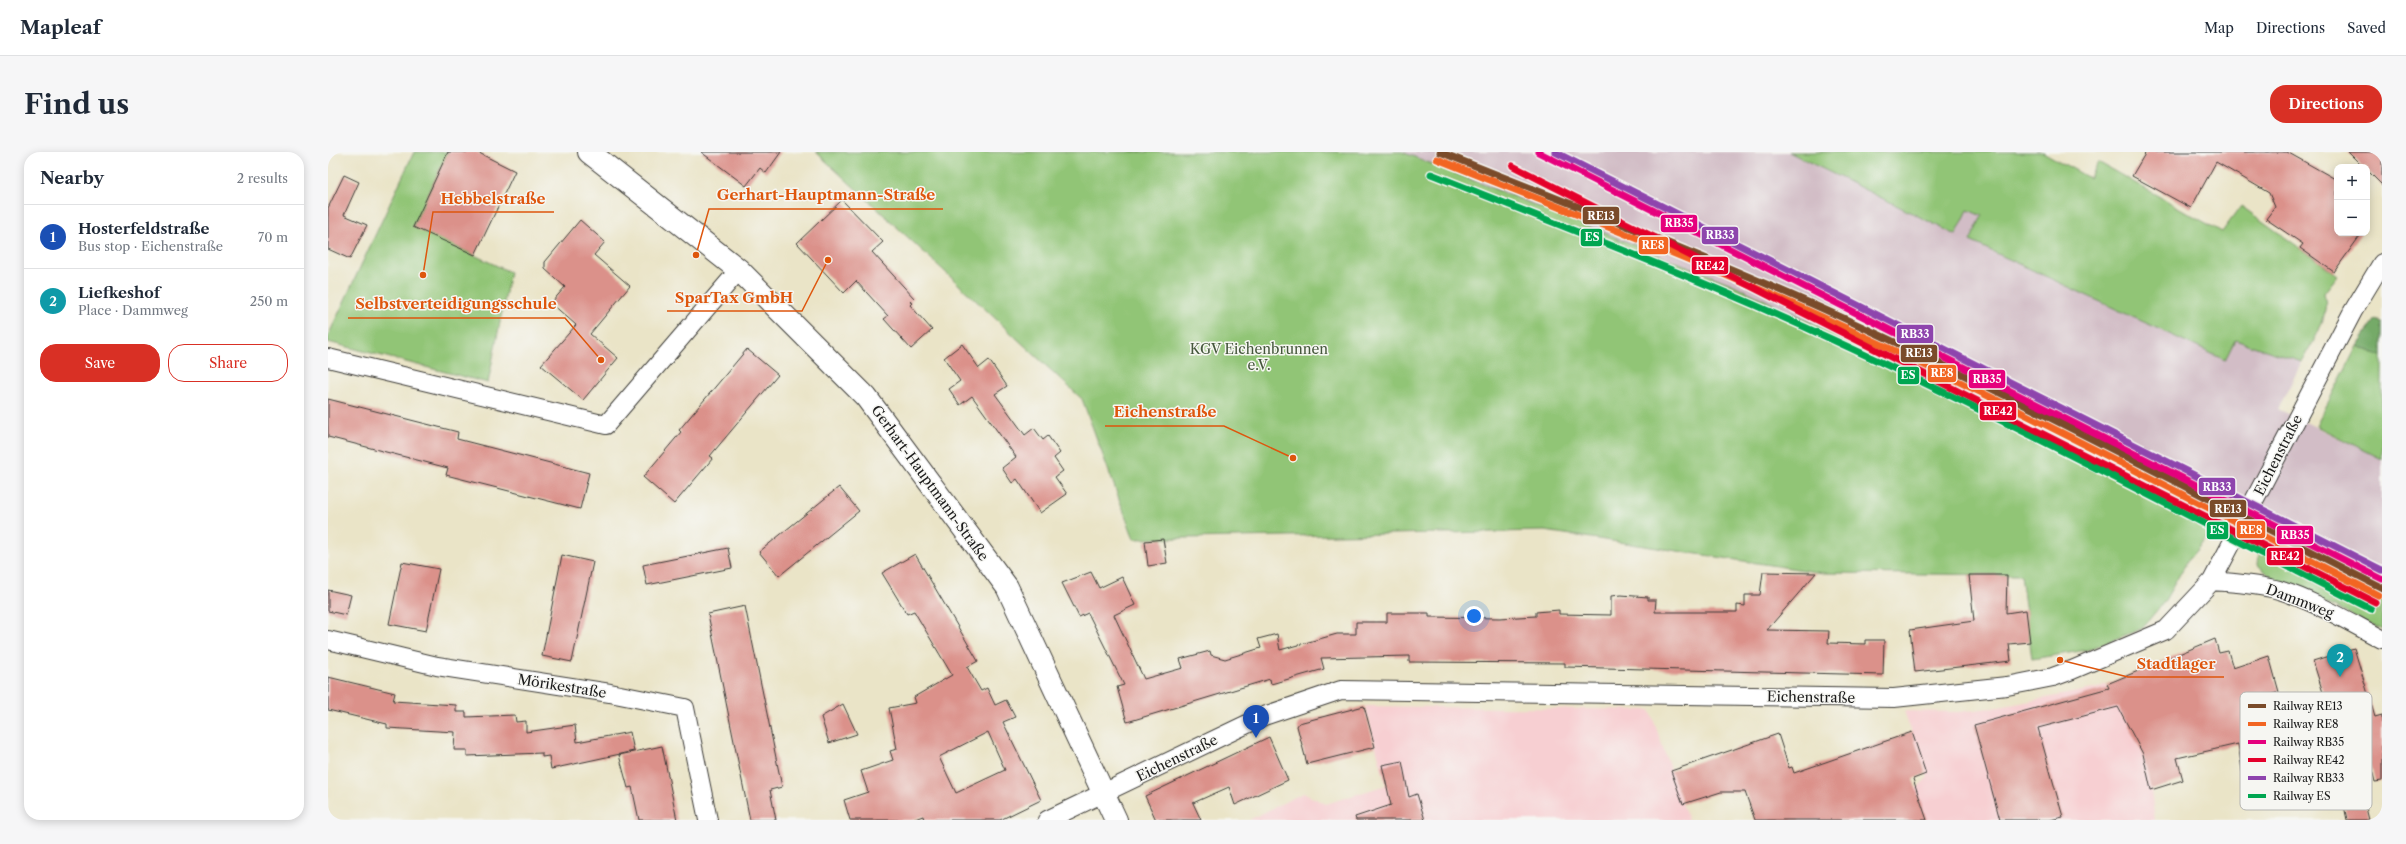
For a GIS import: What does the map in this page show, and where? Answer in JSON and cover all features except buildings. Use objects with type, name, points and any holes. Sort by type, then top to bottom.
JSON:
[{"type":"street","name":"Gerhart-Hauptmann-Straße","points":[[589,152],[739,270],[866,397],[1007,588],[1116,820]]},
{"type":"street","name":"Eichenstraße","points":[[1047,820],[1264,716],[1341,690],[1894,698],[2007,686],[2046,678],[2072,670],[2166,630],[2212,581],[2353,311],[2381,266]]},
{"type":"street","points":[[328,358],[606,425],[739,270]]},
{"type":"street","name":"Dammweg","points":[[2212,581],[2254,585],[2280,590],[2316,605],[2382,639]]},
{"type":"street","name":"Mörikestraße","points":[[328,640],[437,666],[610,693],[685,708],[708,820]]},
{"type":"shaded area","points":[[1402,152],[1789,152],[1955,234],[1967,209],[1982,216],[1970,241],[2225,360],[2235,340],[2302,362],[2278,409],[2382,459],[2382,601],[1734,285]]},
{"type":"shaded area","points":[[2106,684],[2143,754],[2151,791],[2155,820],[1824,820],[1917,788],[1928,777],[1904,711],[1958,712],[1999,707],[2098,688]]},
{"type":"shaded area","points":[[1365,706],[1650,710],[1688,820],[1249,820],[1303,793],[1326,804],[1386,785]]},
{"type":"green space","points":[[414,152],[448,152],[413,226],[510,272],[488,383],[328,342],[328,336]]},
{"type":"green space","name":"KGV Eichenbrunnen e.V.","points":[[816,152],[1402,152],[1734,285],[2220,522],[2188,560],[2164,602],[2141,629],[2087,650],[2032,659],[2021,575],[1823,573],[1545,531],[1134,539],[1082,399]]},
{"type":"green space","points":[[1789,152],[2043,152],[2089,178],[2098,162],[2222,232],[2241,206],[2338,275],[2324,293],[2325,311],[2323,320],[2302,362],[2235,340],[2225,360],[1970,241],[1982,216],[1968,210],[1956,235]]},
{"type":"green space","points":[[2376,319],[2382,322],[2382,356],[2357,346]]},
{"type":"green space","points":[[2357,346],[2382,356],[2382,459],[2316,426]]},
{"type":"green space","points":[[2260,541],[2382,601],[2382,630],[2270,576],[2258,565]]},
{"type":"rail line","name":"RE13","points":[[1440,152],[1691,252],[1841,317],[2045,415],[2382,588]]},
{"type":"rail line","name":"RB35","points":[[1538,152],[2382,579]]},
{"type":"rail line","name":"RB33","points":[[1555,152],[2382,570]]},
{"type":"rail line","name":"RE8","points":[[1437,159],[1688,259],[1837,324],[2042,423],[2378,595]]},
{"type":"rail line","name":"RE42","points":[[1513,166],[2375,602]]},
{"type":"rail line","name":"ES","points":[[1431,174],[1682,274],[1831,339],[2035,437],[2371,609]]},
{"type":"place","name":"Gerhart-Hauptmann-Straße","points":[[696,255]]},
{"type":"place","name":"SparTax GmbH","points":[[828,260]]},
{"type":"place","name":"Hebbelstraße","points":[[423,275]]},
{"type":"place","name":"Selbstverteidigungsschule","points":[[601,360]]},
{"type":"place","name":"Eichenstraße","points":[[1293,458]]},
{"type":"place","name":"Stadtlager","points":[[2060,660]]},
{"type":"place","name":"Liefkeshof","points":[[2340,677]]},
{"type":"place","name":"Hosterfeldstraße","points":[[1256,738]]}]
